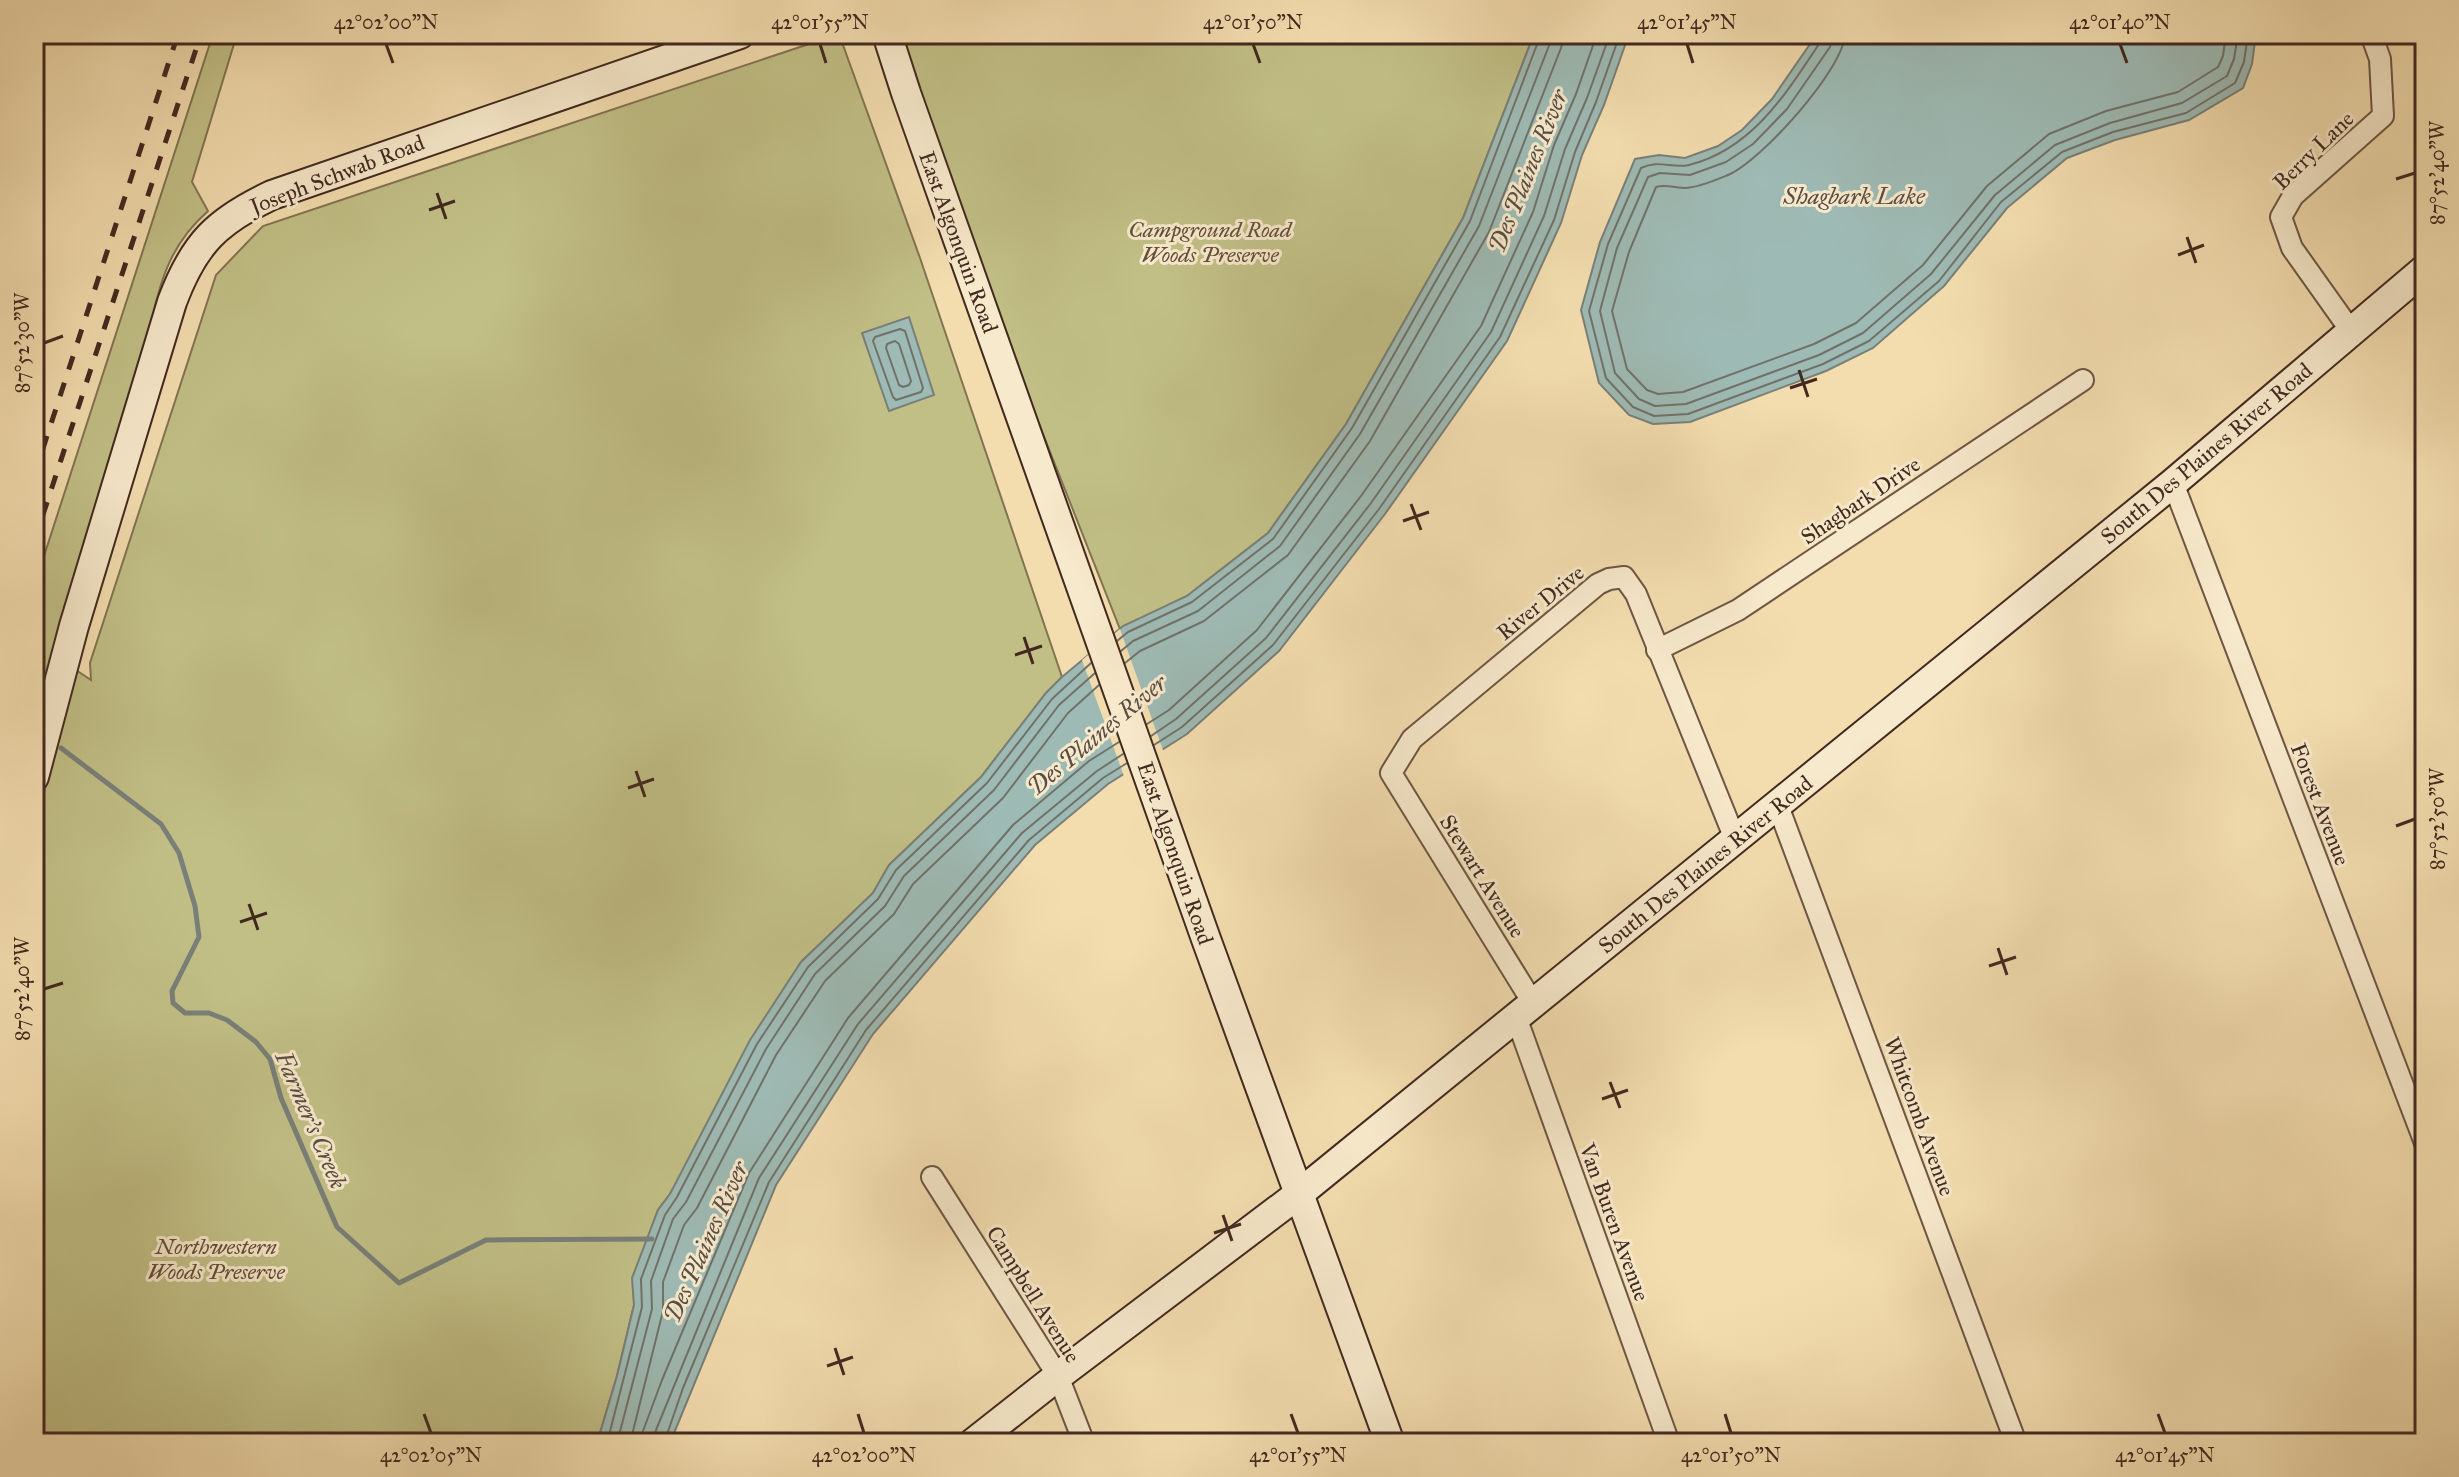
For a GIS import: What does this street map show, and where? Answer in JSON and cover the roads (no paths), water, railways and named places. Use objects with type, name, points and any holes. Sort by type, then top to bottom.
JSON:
[{"type":"main road","name":"Joseph Schwab Road","points":[[34,777],[74,626],[172,302],[186,268],[208,236],[223,221],[272,195],[740,34]]},
{"type":"main road","name":"East Algonquin Road","points":[[887,34],[1206,939],[1390,1443]]},
{"type":"main road","name":"South Des Plaines River Road","points":[[973,1443],[1300,1193],[2173,483],[2425,269]]},
{"type":"street","name":"Berry Lane","points":[[2351,331],[2292,248],[2281,217],[2293,196],[2383,116],[2380,59],[2371,34]]},
{"type":"street","name":"Shagbark Drive","points":[[1657,650],[1738,610],[2083,380]]},
{"type":"street","name":"Forest Avenue","points":[[2173,483],[2425,1143]]},
{"type":"street","name":"River Drive","points":[[1391,773],[1412,739],[1598,584],[1624,577],[1636,594],[1735,839]]},
{"type":"street","name":"Stewart Avenue","points":[[1391,773],[1525,1010]]},
{"type":"street","name":"Whitcomb Avenue","points":[[1778,806],[2016,1443]]},
{"type":"street","name":"Van Buren Avenue","points":[[1525,1010],[1669,1443]]},
{"type":"street","name":"Campbell Avenue","points":[[932,1177],[1058,1376],[1084,1443]]},
{"type":"water","name":"Des Plaines River","points":[[1534,34],[1629,34],[1604,105],[1582,155],[1561,223],[1507,341],[1385,514],[1279,651],[1187,734],[1108,784],[1035,845],[873,1034],[776,1185],[670,1443],[597,1443],[634,1305],[632,1278],[658,1210],[670,1194],[750,1040],[801,962],[873,893],[889,865],[981,777],[1062,677],[1123,626],[1187,596],[1268,533],[1346,424],[1463,218]]},
{"type":"water","name":"Shagbark Lake","points":[[1817,34],[2256,34],[2252,64],[2243,88],[2189,120],[2115,140],[2067,158],[2007,208],[1944,286],[1873,348],[1826,371],[1690,422],[1653,424],[1629,415],[1599,383],[1581,310],[1600,242],[1635,159],[1659,155],[1685,158],[1718,146],[1742,130],[1772,99]]},
{"type":"water","points":[[909,317],[934,395],[889,411],[862,333]]},
{"type":"waterway","name":"Farmer's Creek","points":[[61,748],[161,824],[179,853],[195,906],[199,937],[172,991],[173,1003],[185,1013],[209,1013],[227,1020],[256,1042],[270,1059],[281,1098],[337,1227],[399,1283],[486,1240],[652,1239]]},
{"type":"railway","points":[[34,476],[178,34]]},
{"type":"railway","points":[[34,542],[201,34]]},
{"type":"park label","name":"Campground Road Woods Preserve","points":[[1210,242]]},
{"type":"park label","name":"Northwestern Woods Preserve","points":[[216,1258]]}]
